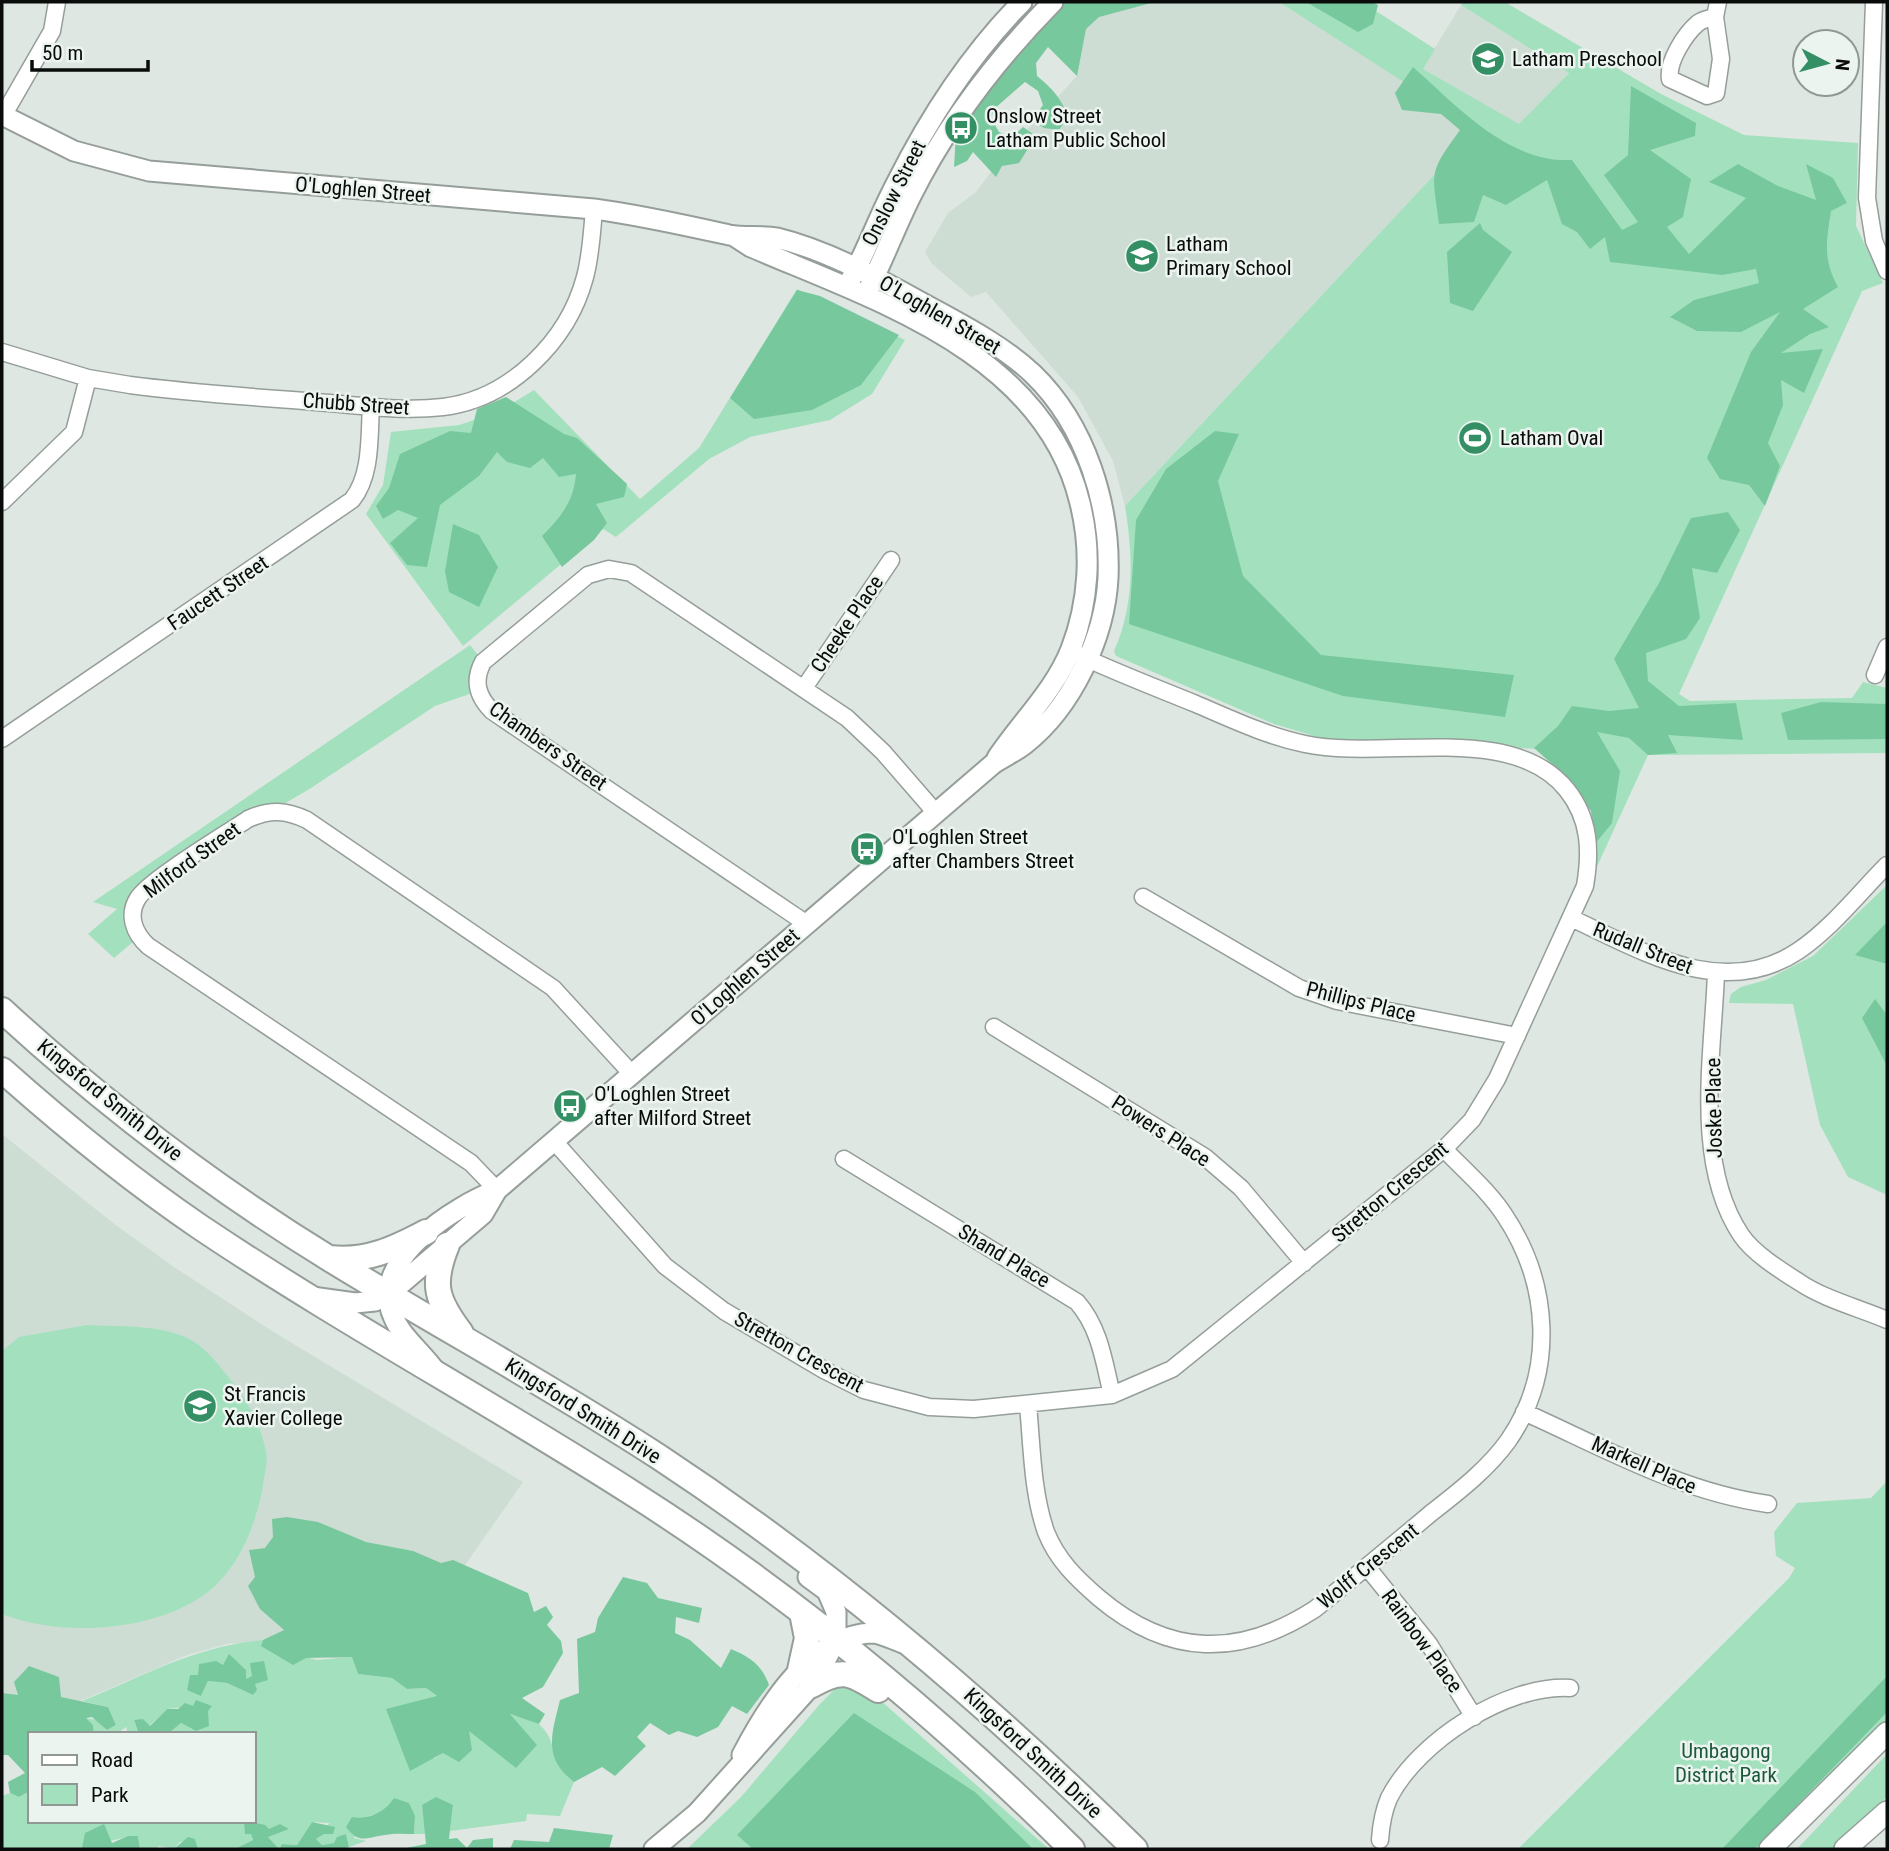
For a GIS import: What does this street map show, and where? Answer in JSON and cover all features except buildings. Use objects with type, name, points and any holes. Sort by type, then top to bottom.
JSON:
[{"type":"main road","name":"Kingsford Smith Drive","points":[[2,1010],[146,1132],[225,1190],[329,1258],[656,1455],[783,1543],[919,1649],[1049,1765],[1135,1849]]},
{"type":"main road","name":"Kingsford Smith Drive","points":[[2,1070],[200,1227],[634,1494],[803,1613],[942,1727],[1072,1849]]},
{"type":"main road","points":[[329,1258],[349,1260],[372,1257],[426,1232]]},
{"type":"main road","points":[[447,1245],[437,1268],[437,1292],[446,1314],[465,1339]]},
{"type":"main road","points":[[803,1613],[807,1638],[806,1677],[853,1674],[942,1727]]},
{"type":"main road","points":[[1770,1849],[1887,1733]]},
{"type":"main road","points":[[1845,1849],[1887,1812]]},
{"type":"street","points":[[2,116],[52,31],[57,2]]},
{"type":"street","name":"Onslow Street","points":[[865,295],[865,273],[897,181],[931,121],[992,33],[1022,2]]},
{"type":"street","name":"Onslow Street","points":[[846,287],[865,273],[946,134],[1009,47],[1053,2]]},
{"type":"street","points":[[1874,2],[1867,198],[1874,242],[1887,271]]},
{"type":"street","points":[[1716,9],[1721,59],[1716,93],[1707,96],[1670,79],[1669,72],[1681,45],[1699,22],[1716,9]]},
{"type":"street","points":[[992,33],[1009,47]]},
{"type":"street","points":[[1870,100],[1887,99]]},
{"type":"street","name":"O'Loghlen Street","points":[[2,116],[74,151],[149,171],[594,209],[664,219],[733,235],[777,238],[865,273],[993,342],[1032,373],[1051,393],[1081,444],[1105,514],[1109,554],[1107,594],[1079,655],[993,764],[498,1190],[483,1214],[389,1294],[375,1301],[355,1303],[311,1297]]},
{"type":"street","name":"Chubb Street","points":[[2,352],[88,378],[173,391],[400,409],[447,406],[510,382],[534,362],[555,339],[578,299],[585,276],[594,209]]},
{"type":"street","name":"O'Loghlen Street","points":[[733,235],[751,247],[865,295],[977,358],[1001,376],[1030,405],[1061,448],[1079,498],[1087,553],[1079,655]]},
{"type":"street","points":[[2,502],[74,432],[88,378]]},
{"type":"street","name":"Faucett Street","points":[[2,739],[343,508],[359,491],[364,481],[371,406]]},
{"type":"street","name":"Cheeke Place","points":[[804,688],[891,560]]},
{"type":"street","name":"Chambers Street","points":[[807,924],[492,711],[483,702],[477,681],[478,672],[490,655],[578,582],[598,570],[609,569],[641,578],[804,688],[866,734],[936,813]]},
{"type":"street","points":[[1875,675],[1887,647]]},
{"type":"street","name":"Stretton Crescent","points":[[554,1141],[645,1245],[687,1286],[824,1370],[864,1390],[929,1407],[974,1409],[1112,1395],[1172,1369],[1444,1149],[1472,1120],[1517,1036],[1585,886],[1590,859],[1588,836],[1572,796],[1558,779],[1536,763],[1497,750],[1348,749],[1294,741],[1257,729],[1079,655]]},
{"type":"street","name":"Milford Street","points":[[498,1190],[471,1163],[148,946],[140,938],[132,917],[139,895],[248,819],[262,813],[292,813],[307,820],[554,988],[632,1074]]},
{"type":"street","name":"Rudall Street","points":[[1571,918],[1670,963],[1716,973],[1768,965],[1797,951],[1822,931],[1887,865]]},
{"type":"street","name":"Phillips Place","points":[[1143,897],[1299,988],[1337,1001],[1517,1036]]},
{"type":"street","name":"Joske Place","points":[[1716,973],[1711,1141],[1719,1187],[1728,1213],[1742,1237],[1800,1283],[1887,1321]]},
{"type":"street","name":"Powers Place","points":[[994,1027],[1205,1157],[1241,1188],[1304,1263]]},
{"type":"street","name":"Wolff Crescent","points":[[1028,1405],[1039,1506],[1052,1544],[1075,1578],[1133,1624],[1158,1635],[1192,1643],[1232,1644],[1252,1640],[1293,1623],[1367,1567],[1479,1475],[1507,1441],[1524,1412],[1537,1375],[1542,1347],[1539,1294],[1526,1251],[1503,1212],[1444,1149]]},
{"type":"street","name":"Shand Place","points":[[844,1159],[1077,1302],[1086,1312],[1098,1337],[1112,1395]]},
{"type":"street","name":"O'Loghlen Street","points":[[389,1294],[404,1254],[426,1232],[475,1199],[498,1190]]},
{"type":"street","points":[[389,1294],[392,1315],[437,1373]]},
{"type":"street","name":"Markell Place","points":[[1524,1412],[1692,1488],[1727,1498],[1768,1504]]},
{"type":"street","points":[[783,1543],[800,1571],[827,1591],[836,1612],[836,1641]]},
{"type":"street","name":"Rainbow Place","points":[[1367,1567],[1429,1644],[1474,1717]]},
{"type":"street","points":[[654,1849],[697,1814],[735,1768],[764,1741],[806,1677],[836,1641],[873,1632],[919,1649]]},
{"type":"street","name":"Rainbow Place","points":[[1380,1840],[1382,1820],[1400,1780],[1443,1737],[1474,1717],[1532,1689],[1570,1688]]},
{"type":"shaded area","name":"Latham Primary School","points":[[1081,2],[1279,2],[1478,128],[1125,506],[1113,461],[1078,397],[986,292],[971,297],[932,264],[925,252],[948,213],[976,192],[1001,158],[1077,76],[1043,41]]},
{"type":"shaded area","name":"Latham Preschool","points":[[1461,5],[1569,73],[1519,125],[1422,69]]},
{"type":"shaded area","name":"St Francis Xavier College","points":[[2,1134],[113,1223],[174,1267],[272,1331],[523,1482],[394,1667],[231,1643],[187,1655],[71,1705],[2,1726]]},
{"type":"green space","points":[[1066,2],[1155,2],[1099,17],[1086,29],[1077,76],[1048,47],[1036,63],[1037,76],[1056,94],[1068,117],[1059,130],[1044,128],[1032,120],[1043,105],[1038,91],[1025,82],[994,109],[991,118],[999,132],[1011,138],[1023,127],[1036,136],[1019,163],[1002,166],[996,177],[973,152],[967,161],[954,167],[956,134],[982,95]]},
{"type":"green space","points":[[1279,2],[1362,2],[1435,49],[1423,69],[1519,124],[1569,73],[1461,5],[1462,2],[1505,2],[1661,94],[1744,135],[1858,143],[1856,226],[1883,283],[1862,291],[1679,694],[1690,701],[1852,698],[1863,682],[1887,688],[1887,753],[1648,755],[1595,871],[1596,808],[1539,749],[1321,738],[1274,724],[1116,656],[1114,651],[1129,598],[1131,561],[1125,506],[1477,129]]},
{"type":"green space","points":[[1306,2],[1372,2],[1378,5],[1373,24],[1358,32]]},
{"type":"green space","points":[[1413,67],[1466,115],[1505,142],[1549,159],[1572,160],[1622,230],[1638,222],[1604,175],[1628,155],[1631,86],[1696,123],[1695,136],[1650,150],[1691,179],[1683,217],[1667,227],[1689,254],[1746,198],[1709,182],[1738,164],[1778,186],[1816,200],[1806,164],[1833,178],[1847,203],[1831,211],[1828,232],[1828,259],[1838,287],[1803,309],[1829,327],[1810,334],[1781,353],[1823,349],[1804,393],[1781,380],[1783,405],[1768,443],[1780,466],[1765,506],[1749,485],[1720,479],[1707,458],[1751,352],[1780,312],[1741,332],[1697,331],[1670,317],[1694,300],[1759,283],[1756,269],[1722,275],[1610,262],[1605,237],[1590,249],[1577,232],[1562,224],[1547,180],[1506,205],[1483,195],[1474,222],[1439,224],[1434,183],[1437,165],[1460,130],[1441,114],[1402,110],[1395,93]]},
{"type":"green space","points":[[1480,223],[1483,230],[1512,252],[1473,311],[1450,303],[1447,252]]},
{"type":"green space","points":[[797,289],[905,340],[872,394],[830,420],[750,437],[709,459],[616,537],[603,529],[463,646],[366,514],[383,485],[391,432],[459,425],[498,412],[534,390],[640,499],[699,448]]},
{"type":"green space","points":[[797,290],[820,296],[899,335],[861,385],[812,410],[754,419],[730,398]]},
{"type":"green space","points":[[506,397],[564,434],[577,438],[627,484],[624,497],[596,504],[607,523],[594,540],[562,567],[542,536],[565,508],[573,492],[576,474],[559,477],[543,458],[530,468],[507,462],[497,452],[479,476],[440,505],[427,567],[407,565],[390,543],[418,518],[398,510],[383,519],[376,506],[389,488],[400,454],[450,431],[471,433],[477,409]]},
{"type":"green space","points":[[1215,431],[1239,434],[1218,481],[1243,576],[1321,655],[1514,675],[1505,717],[1343,696],[1129,624],[1136,520],[1166,469]]},
{"type":"green space","points":[[1728,512],[1740,530],[1717,573],[1692,568],[1700,618],[1686,639],[1646,653],[1648,681],[1679,706],[1736,703],[1743,740],[1668,735],[1677,753],[1648,755],[1629,738],[1597,732],[1620,771],[1612,823],[1595,844],[1591,811],[1561,772],[1534,748],[1558,726],[1572,706],[1609,711],[1639,708],[1614,659],[1659,583],[1691,518]]},
{"type":"green space","points":[[453,524],[479,535],[498,567],[479,607],[449,592],[445,571]]},
{"type":"green space","points":[[470,645],[478,655],[490,655],[478,691],[435,706],[311,788],[152,882],[130,907],[126,930],[133,942],[114,958],[88,934],[117,909],[93,902]]},
{"type":"green space","points":[[1821,702],[1887,704],[1887,739],[1788,740],[1781,713]]},
{"type":"green space","points":[[1887,885],[1887,1195],[1848,1177],[1820,1125],[1793,1004],[1729,1003],[1731,994],[1741,987],[1766,980],[1813,956]]},
{"type":"green space","points":[[1887,922],[1887,964],[1855,955]]},
{"type":"green space","points":[[1875,999],[1887,1015],[1887,1066],[1862,1018]]},
{"type":"green space","points":[[87,1325],[163,1330],[187,1338],[200,1346],[222,1369],[249,1406],[264,1442],[266,1465],[257,1512],[244,1544],[226,1574],[201,1597],[180,1609],[130,1624],[76,1628],[50,1626],[2,1614],[2,1351],[19,1337]]},
{"type":"green space","name":"Umbagong District Park","points":[[1887,1481],[1887,1724],[1763,1849],[1518,1849],[1789,1578],[1795,1568],[1776,1556],[1774,1532],[1797,1503],[1871,1498]]},
{"type":"green space","points":[[287,1517],[318,1522],[366,1542],[413,1551],[441,1563],[453,1560],[528,1593],[534,1612],[546,1606],[553,1617],[547,1625],[561,1641],[563,1653],[543,1687],[522,1698],[545,1714],[539,1724],[510,1714],[537,1745],[516,1768],[469,1731],[472,1750],[459,1762],[443,1753],[410,1771],[386,1709],[437,1696],[426,1688],[407,1689],[392,1678],[358,1674],[352,1657],[306,1658],[293,1665],[261,1646],[263,1640],[284,1630],[260,1609],[248,1586],[255,1577],[249,1550],[265,1548],[273,1537],[272,1519]]},
{"type":"green space","points":[[623,1577],[647,1583],[658,1598],[702,1608],[699,1623],[676,1617],[675,1633],[690,1640],[721,1668],[731,1649],[744,1655],[759,1667],[769,1685],[747,1714],[732,1706],[718,1727],[697,1737],[678,1731],[669,1735],[650,1723],[637,1737],[646,1746],[615,1776],[602,1767],[574,1782],[557,1764],[553,1754],[552,1734],[557,1712],[560,1700],[579,1693],[577,1639],[595,1632],[598,1618]]},
{"type":"green space","points":[[263,1640],[261,1646],[317,1660],[352,1657],[358,1674],[392,1678],[407,1689],[426,1688],[438,1697],[434,1759],[469,1731],[508,1714],[537,1723],[550,1739],[560,1767],[574,1782],[560,1816],[527,1814],[526,1821],[450,1831],[453,1805],[422,1806],[426,1834],[414,1834],[415,1816],[387,1810],[360,1819],[354,1838],[366,1841],[349,1847],[346,1834],[335,1843],[322,1845],[316,1839],[324,1834],[329,1823],[312,1822],[297,1845],[282,1844],[279,1849],[268,1837],[268,1830],[255,1823],[256,1732],[170,1732],[181,1723],[196,1731],[193,1706],[167,1709],[149,1726],[134,1720],[138,1732],[127,1732],[126,1727],[119,1732],[94,1732],[93,1725],[85,1718],[98,1720],[107,1730],[116,1725],[108,1707],[82,1701],[170,1663],[215,1649]],"holes":[[[223,1665],[246,1680],[252,1676],[253,1695],[227,1683],[208,1681],[201,1696],[198,1675]]]},
{"type":"green space","points":[[229,1654],[246,1670],[246,1679],[252,1676],[250,1663],[264,1661],[268,1680],[255,1684],[257,1690],[253,1695],[227,1683],[208,1681],[201,1696],[187,1690],[190,1675],[198,1675],[199,1664],[216,1661],[223,1665]]},
{"type":"green space","points":[[29,1666],[59,1677],[61,1697],[108,1707],[116,1725],[107,1730],[92,1717],[86,1718],[93,1725],[94,1732],[28,1732],[28,1792],[19,1797],[10,1793],[8,1782],[25,1773],[8,1755],[2,1755],[2,1693],[18,1695],[14,1682]]},
{"type":"green space","points":[[1887,1676],[1887,1712],[1755,1849],[1722,1849]]},
{"type":"green space","points":[[852,1684],[872,1693],[1049,1849],[687,1849],[741,1797],[837,1687]]},
{"type":"green space","points":[[196,1700],[212,1706],[208,1711],[209,1726],[196,1731],[181,1723],[170,1732],[138,1732],[134,1720],[143,1719],[150,1726],[167,1709],[178,1709],[185,1703],[193,1706]]},
{"type":"green space","points":[[854,1713],[975,1792],[1033,1849],[753,1849],[737,1835]]},
{"type":"green space","points":[[1887,1754],[1887,1797],[1832,1849],[1797,1849]]},
{"type":"green space","points":[[28,1792],[28,1823],[246,1823],[245,1834],[251,1834],[253,1840],[235,1849],[198,1849],[195,1839],[180,1842],[174,1849],[159,1846],[156,1849],[140,1849],[138,1836],[82,1847],[87,1849],[2,1849],[2,1796],[10,1793],[19,1797]]},
{"type":"green space","points":[[436,1797],[453,1805],[449,1839],[457,1838],[467,1848],[473,1840],[493,1838],[493,1849],[401,1849],[426,1844],[422,1805]]},
{"type":"green space","points":[[394,1798],[409,1803],[415,1816],[414,1834],[392,1834],[364,1839],[355,1836],[346,1827],[352,1817],[376,1814]]},
{"type":"green space","points":[[312,1822],[335,1827],[333,1834],[324,1834],[316,1839],[322,1845],[334,1843],[337,1837],[346,1834],[349,1847],[344,1849],[279,1849],[282,1844],[297,1845]]},
{"type":"green space","points":[[256,1823],[269,1829],[280,1824],[289,1829],[268,1837],[279,1849],[235,1849],[253,1840],[251,1834],[245,1834],[244,1825]]},
{"type":"green space","points":[[104,1824],[112,1843],[128,1836],[138,1836],[140,1849],[82,1848],[85,1833]]},
{"type":"green space","points":[[554,1828],[613,1835],[609,1849],[510,1849],[514,1840],[549,1842]]},
{"type":"green space","points":[[188,1837],[195,1839],[198,1849],[174,1849]]},
{"type":"place","name":"Latham Preschool","points":[[1488,59]]},
{"type":"place","name":"Onslow Street Latham Public School","points":[[961,128]]},
{"type":"place","name":"Latham Primary School","points":[[1142,256]]},
{"type":"place","name":"Latham Oval","points":[[1475,438]]},
{"type":"place","name":"O'Loghlen Street after Chambers Street","points":[[867,849]]},
{"type":"place","name":"O'Loghlen Street after Milford Street","points":[[570,1106]]},
{"type":"place","name":"St Francis Xavier College","points":[[200,1406]]}]
